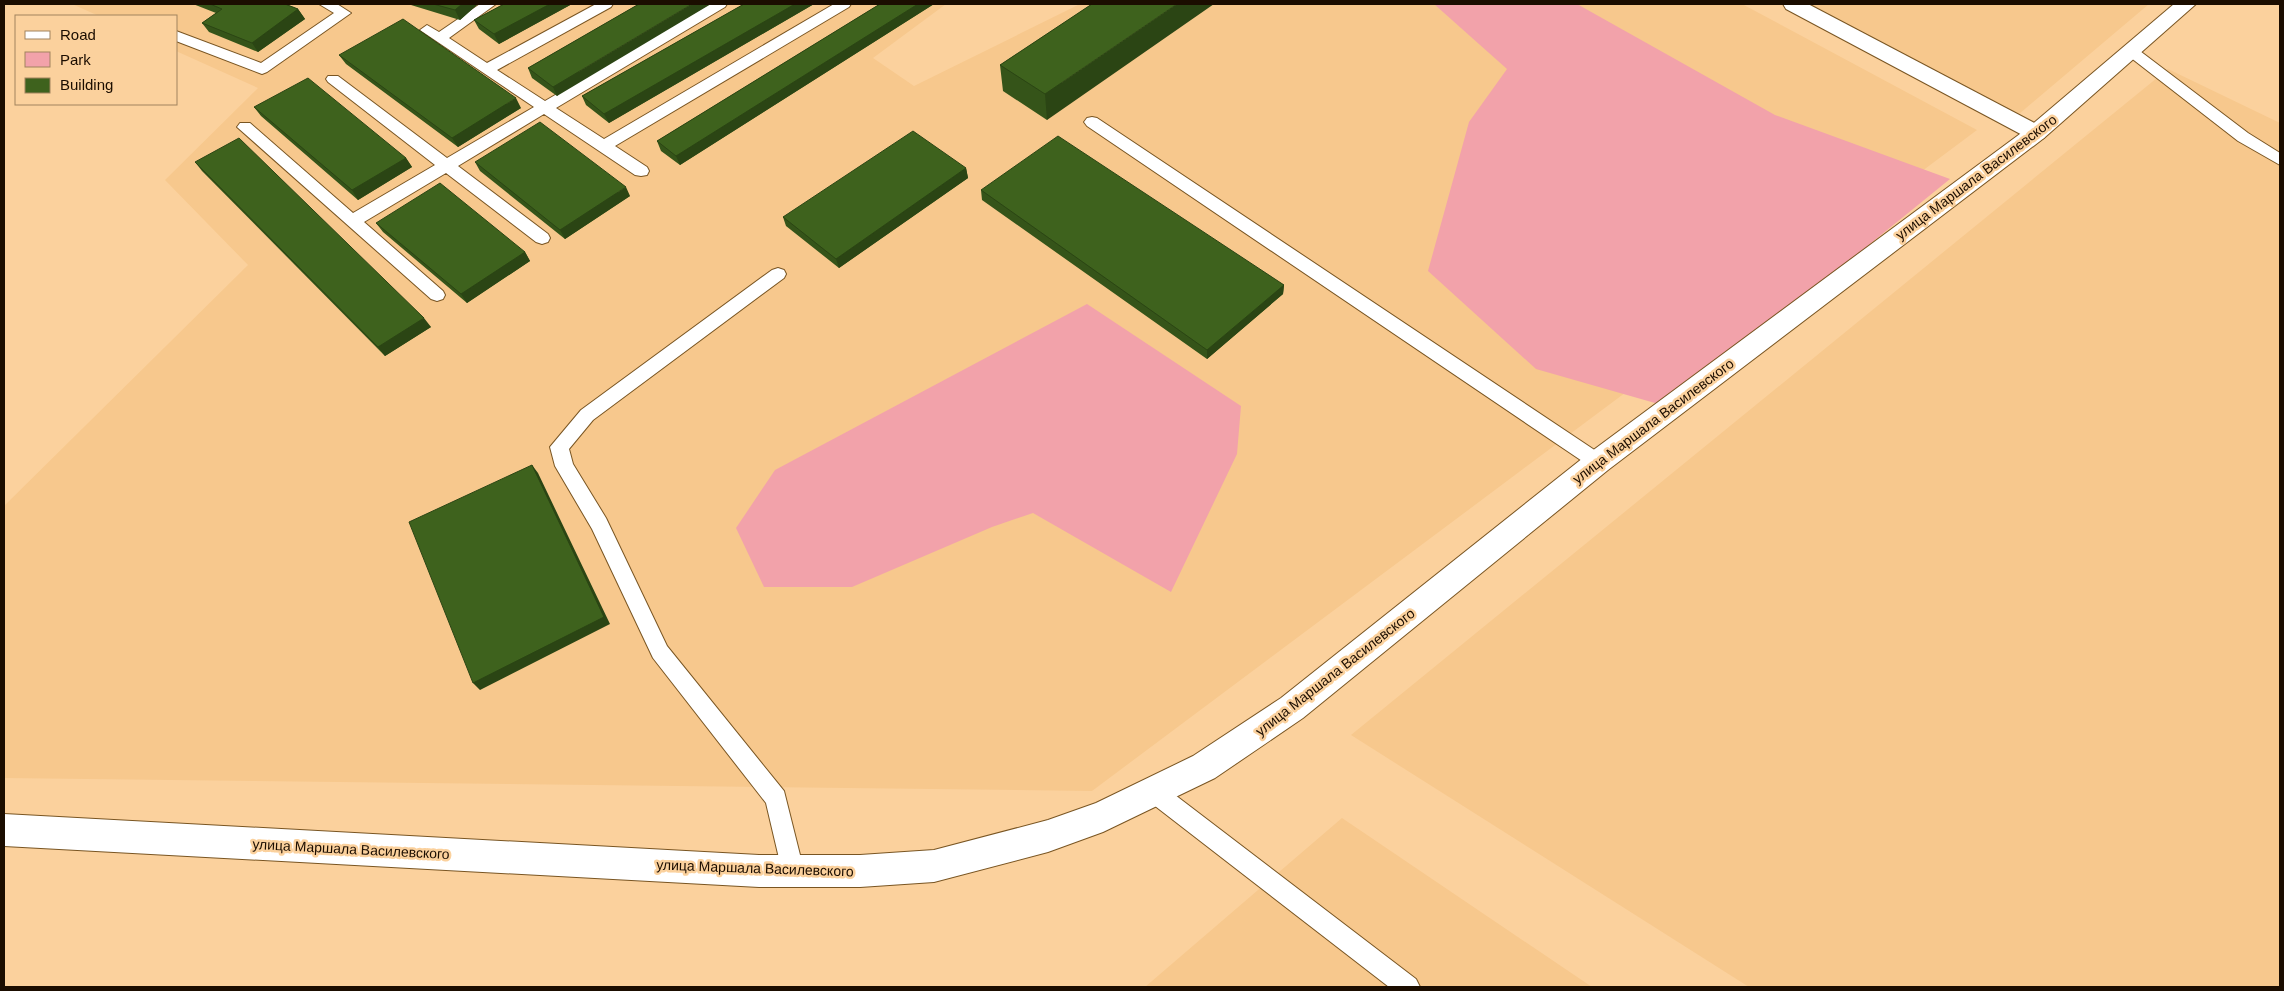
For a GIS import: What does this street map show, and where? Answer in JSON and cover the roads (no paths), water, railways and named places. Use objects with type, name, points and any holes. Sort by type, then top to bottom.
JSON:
[{"type":"street","points":[[1793,4],[2036,133]]},
{"type":"street","name":"улица Маршала Василевского","points":[[4,830],[750,870],[860,871],[934,866],[1048,836],[1103,816],[1204,767],[1292,708],[1598,462],[2036,133],[2186,4]]},
{"type":"lane","points":[[178,37],[262,70],[344,13],[326,4]]},
{"type":"lane","points":[[489,4],[434,34],[642,172]]},
{"type":"lane","points":[[487,68],[606,4]]},
{"type":"lane","points":[[352,220],[720,4]]},
{"type":"lane","points":[[604,146],[844,4]]},
{"type":"lane","points":[[2131,51],[2243,137],[2280,160]]},
{"type":"lane","points":[[333,79],[542,238]]},
{"type":"lane","points":[[1092,122],[1598,462]]},
{"type":"lane","points":[[245,127],[437,295]]},
{"type":"lane","points":[[778,274],[586,415],[559,447],[564,466],[599,524],[660,652],[776,798],[793,871]]},
{"type":"lane","points":[[1154,792],[1408,987]]}]
